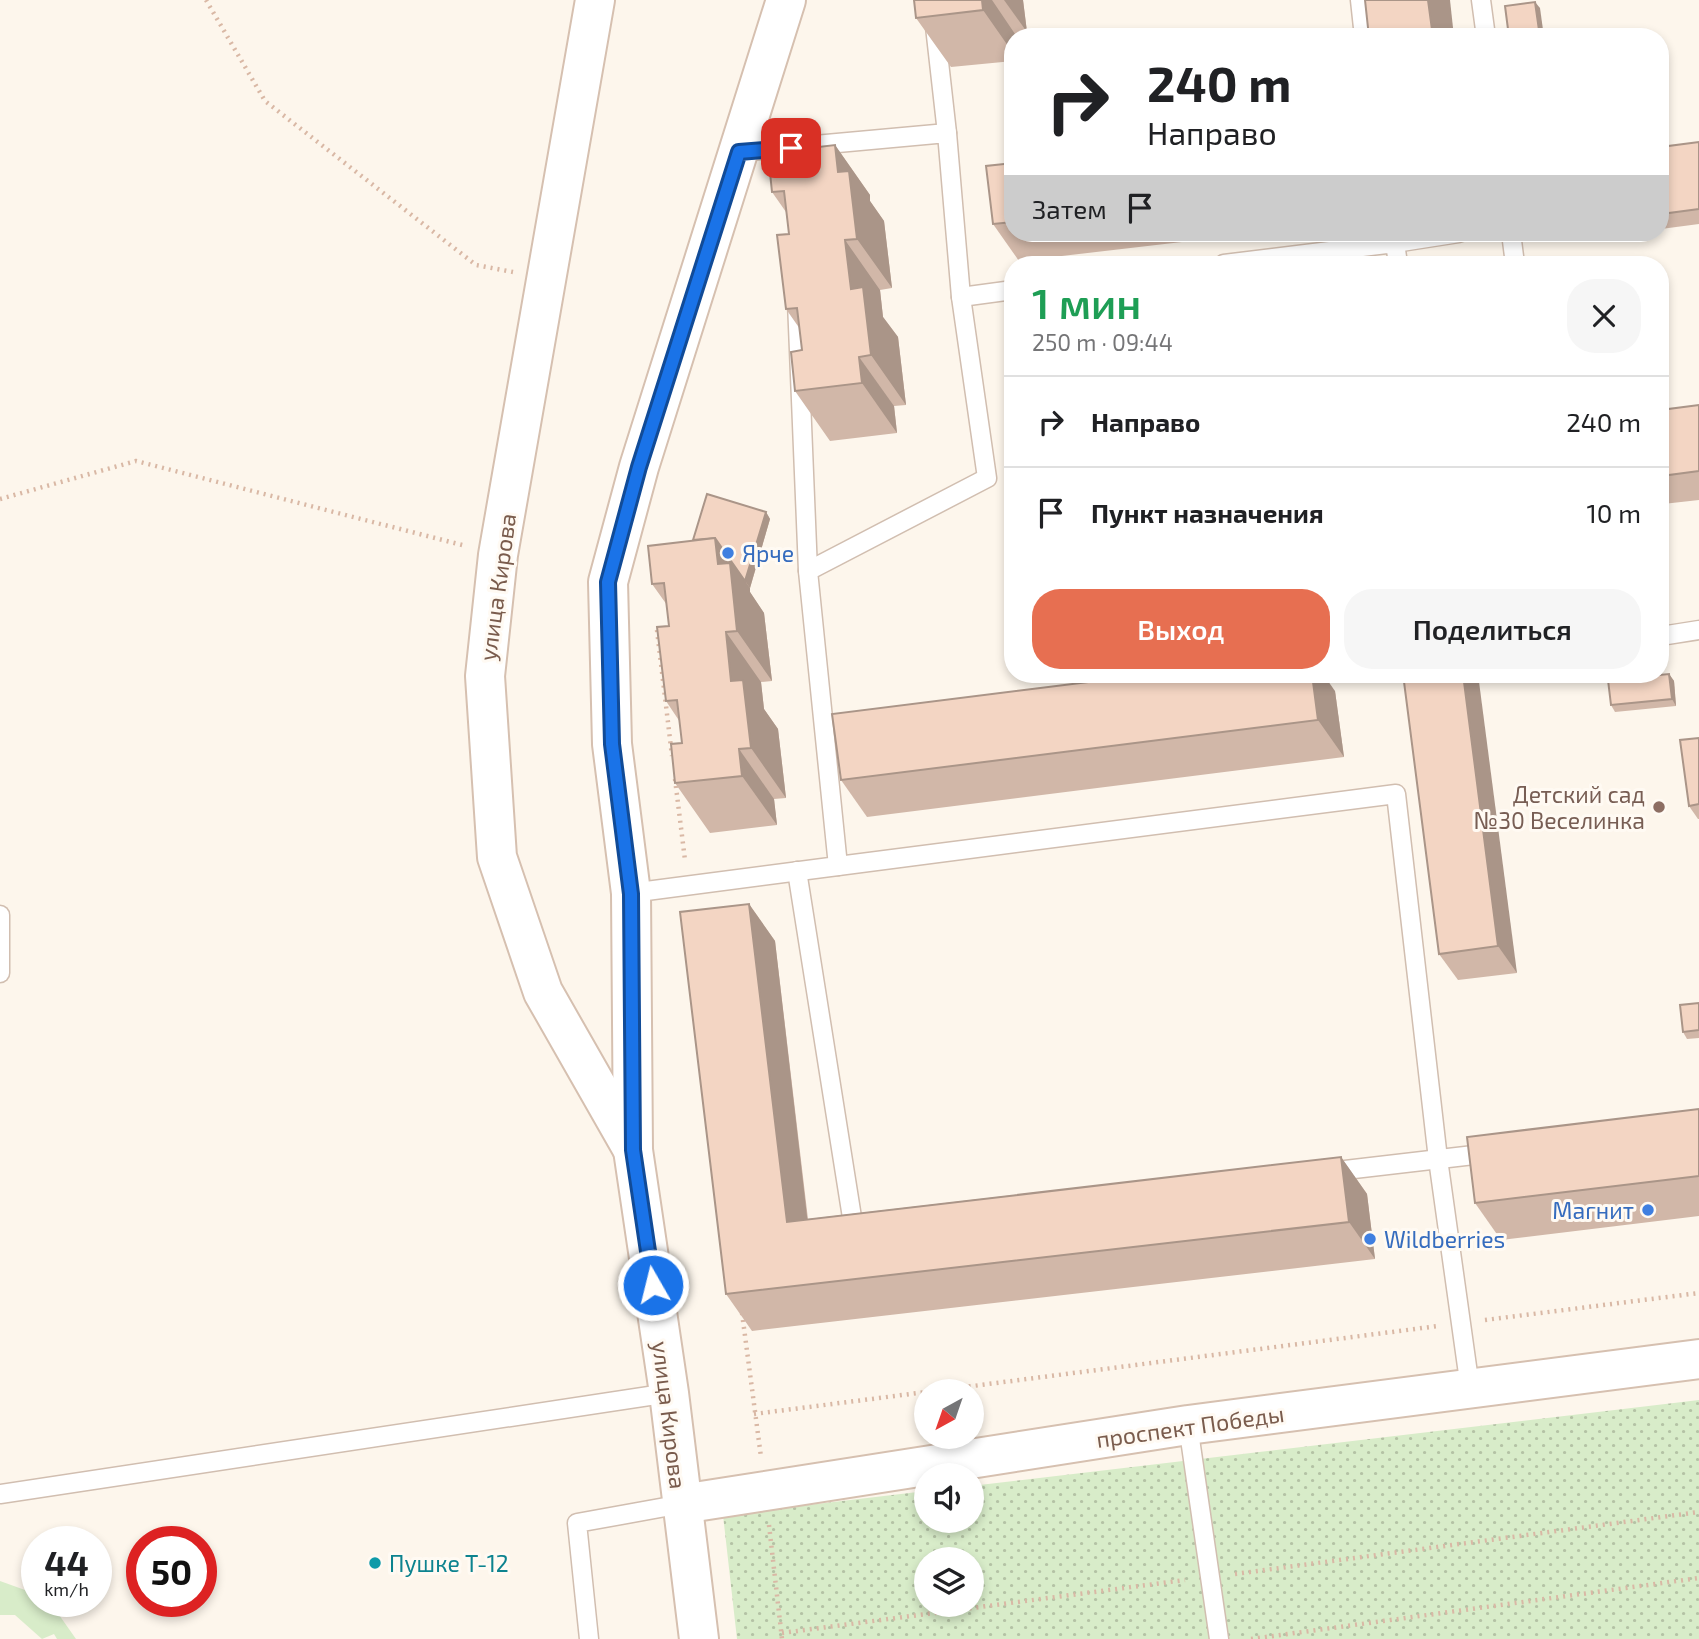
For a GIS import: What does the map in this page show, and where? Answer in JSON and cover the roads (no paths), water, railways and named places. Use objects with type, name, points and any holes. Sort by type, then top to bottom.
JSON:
[{"type":"main road","name":"улица Кирова","points":[[595,0],[544,278],[509,507],[498,555],[485,676],[497,857],[543,992],[633,1150]]},
{"type":"main road","name":"улица Кирова","points":[[699,1639],[669,1393],[633,1150],[631,894],[612,744],[608,582],[639,467],[786,0]]},
{"type":"main road","name":"проспект Победы","points":[[682,1504],[1188,1425],[1699,1359]]},
{"type":"lane","points":[[808,571],[987,478],[961,297],[932,0]]},
{"type":"lane","points":[[1360,0],[1363,28]]},
{"type":"lane","points":[[1481,0],[1485,28]]},
{"type":"lane","points":[[739,152],[947,133]]},
{"type":"lane","points":[[1289,256],[1401,242]]},
{"type":"lane","points":[[1395,243],[1397,256]]},
{"type":"lane","points":[[796,281],[808,571],[838,866]]},
{"type":"lane","points":[[961,297],[1004,291]]},
{"type":"lane","points":[[1669,635],[1699,630]]},
{"type":"lane","points":[[631,894],[1396,794],[1437,1159],[1470,1388]]},
{"type":"lane","points":[[797,871],[854,1230],[882,1226]]},
{"type":"lane","points":[[0,915],[0,973]]},
{"type":"lane","points":[[1312,1174],[1506,1151]]},
{"type":"lane","points":[[0,1494],[669,1393]]},
{"type":"lane","points":[[1188,1425],[1219,1639]]},
{"type":"lane","points":[[589,1639],[577,1522],[682,1504]]},
{"type":"place","name":"Ярче","points":[[728,553]]},
{"type":"place","name":"Детский сад №30 Веселинка","points":[[1659,807]]},
{"type":"place","name":"Магнит","points":[[1648,1210]]},
{"type":"place","name":"Wildberries","points":[[1370,1239]]},
{"type":"place","name":"Пушке Т-12","points":[[375,1563]]}]
